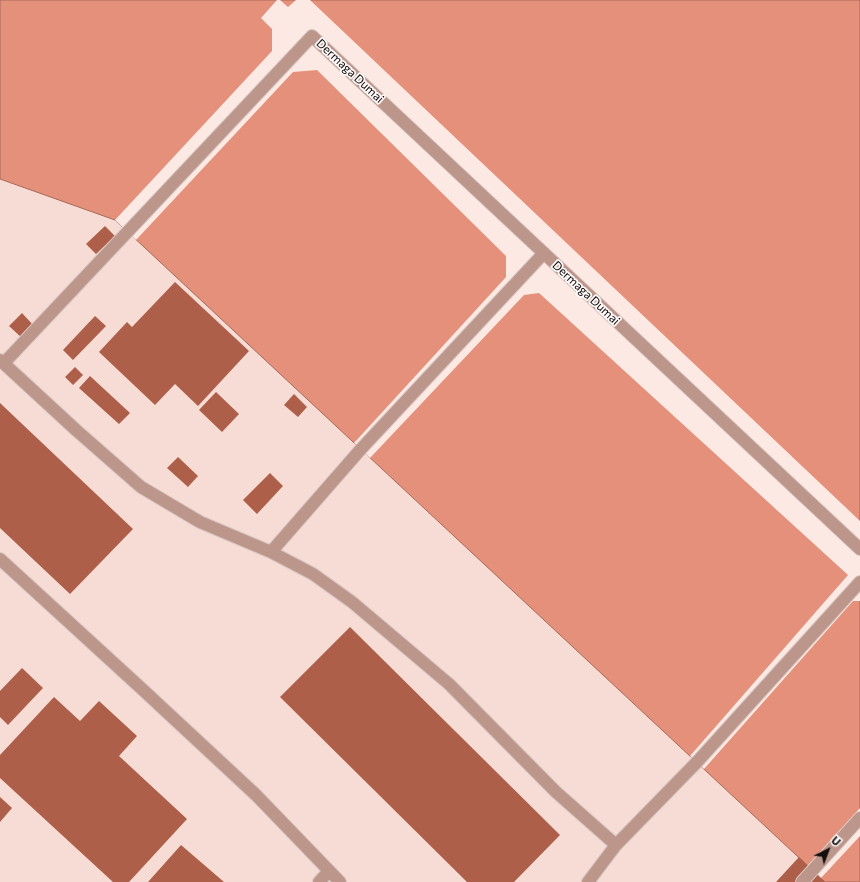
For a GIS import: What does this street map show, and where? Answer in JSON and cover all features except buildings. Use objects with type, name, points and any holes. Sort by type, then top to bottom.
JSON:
[{"type":"lane","name":"Dermaga Dumai","points":[[2,362],[312,36],[860,549]]},
{"type":"lane","points":[[271,552],[361,449],[544,253]]},
{"type":"lane","points":[[2,362],[141,487],[200,522],[271,552],[313,574],[352,602],[449,684],[556,792],[616,845]]},
{"type":"lane","points":[[0,559],[256,795],[340,882]]},
{"type":"lane","points":[[588,882],[616,845],[697,762],[860,582]]},
{"type":"lane","points":[[802,882],[860,818]]},
{"type":"lane","points":[[319,882],[329,871]]},
{"type":"shaded area","points":[[0,0],[860,0],[860,882],[825,882],[115,220],[0,179]]},
{"type":"shaded area","points":[[0,179],[115,220],[825,882],[0,882]]},
{"type":"pier","points":[[277,0],[280,0],[288,7],[296,0],[310,0],[860,521],[860,601],[853,601],[704,769],[690,756],[848,575],[539,293],[524,295],[370,458],[354,443],[506,277],[506,256],[317,70],[293,72],[136,240],[115,220],[272,51],[272,29],[261,18]]},
{"type":"pier","points":[[860,808],[860,836],[821,878],[808,865]]}]
